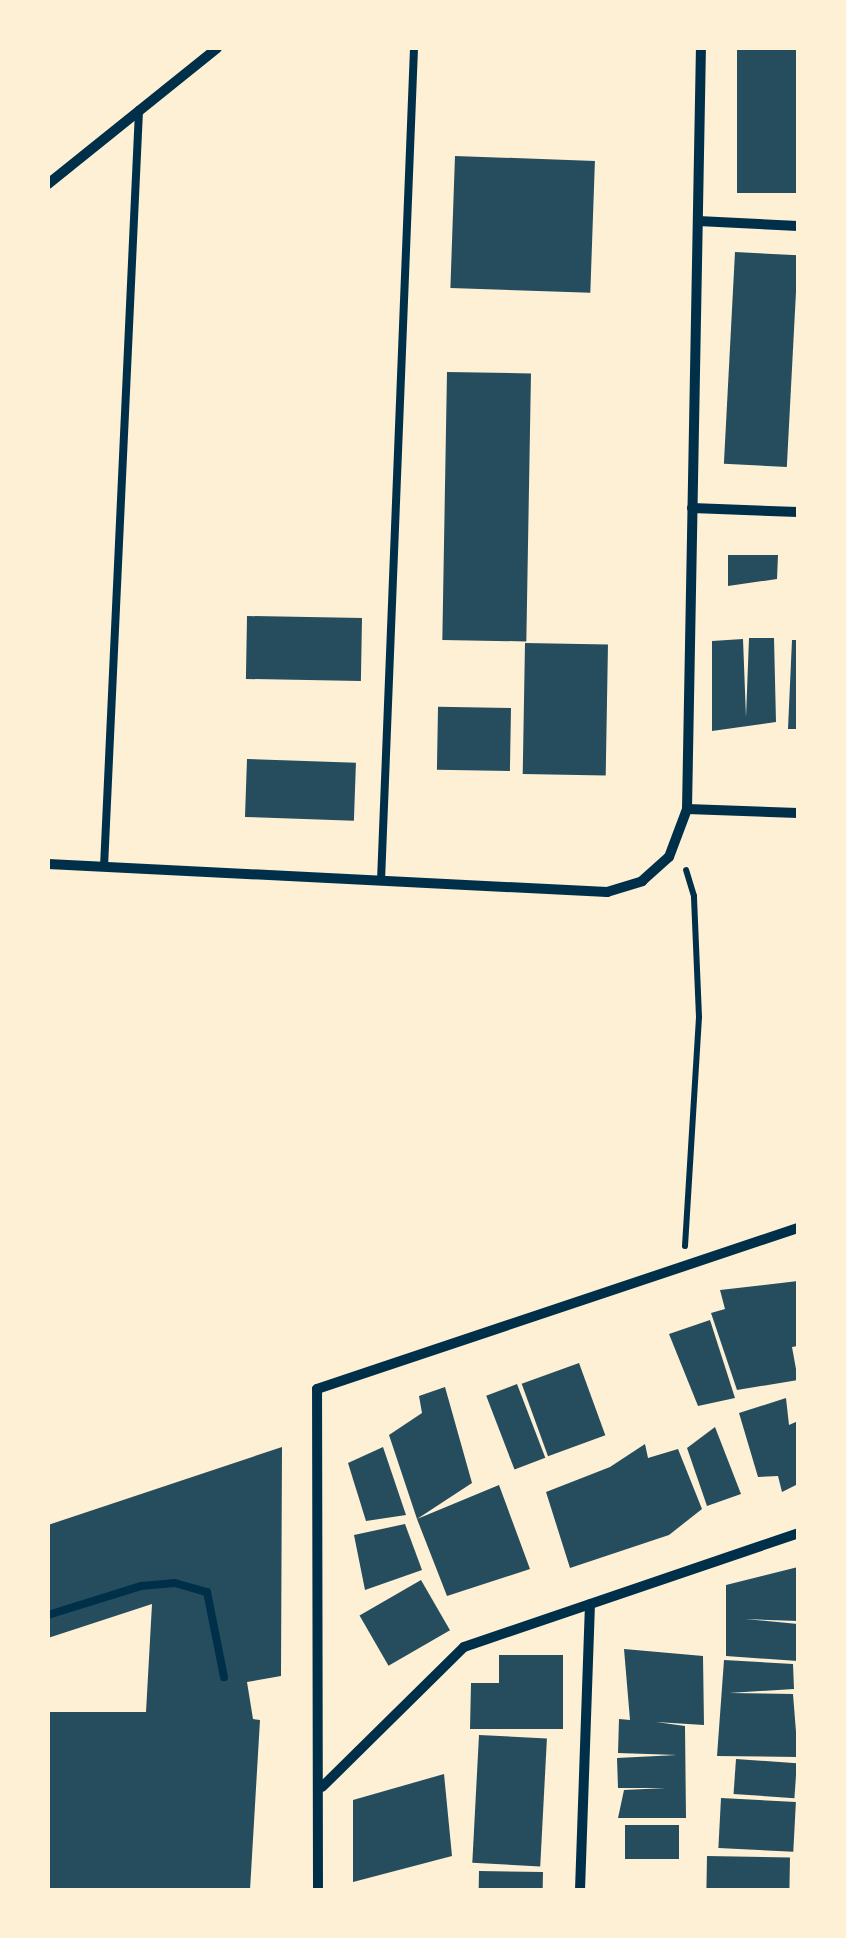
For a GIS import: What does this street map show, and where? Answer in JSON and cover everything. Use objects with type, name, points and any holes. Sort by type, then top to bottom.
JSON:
[{"type":"street","points":[[48,184],[217,48]]},
{"type":"street","points":[[48,864],[607,892],[657,871],[679,842],[687,809],[702,48]]},
{"type":"street","points":[[698,221],[798,226]]},
{"type":"street","points":[[692,508],[798,512]]},
{"type":"street","points":[[687,809],[798,813]]},
{"type":"street","points":[[318,1890],[322,1787],[317,1390],[798,1228]]},
{"type":"street","points":[[322,1787],[464,1646],[798,1533]]},
{"type":"street","points":[[580,1890],[590,1604]]},
{"type":"lane","points":[[381,881],[414,48]]},
{"type":"lane","points":[[104,867],[140,110]]},
{"type":"lane","points":[[48,1615],[140,1586],[174,1583],[207,1592],[224,1677]]},
{"type":"path","points":[[679,842],[694,896],[699,1018],[683,1267]]},
{"type":"building","points":[[737,48],[798,48],[798,193],[737,193]]},
{"type":"building","points":[[455,156],[595,161],[590,293],[450,288]]},
{"type":"building","points":[[735,252],[798,255],[787,467],[724,464]]},
{"type":"building","points":[[447,372],[531,373],[526,641],[442,640]]},
{"type":"building","points":[[728,555],[778,555],[777,579],[728,586]]},
{"type":"building","points":[[247,616],[362,618],[361,681],[246,679]]},
{"type":"building","points":[[749,638],[774,638],[776,722],[712,731],[712,641],[743,639],[746,717]]},
{"type":"building","points":[[792,640],[798,640],[798,729],[788,729]]},
{"type":"building","points":[[525,643],[608,644],[606,775],[523,774]]},
{"type":"building","points":[[438,707],[511,708],[510,771],[437,770]]},
{"type":"building","points":[[247,759],[356,763],[354,821],[245,817]]},
{"type":"building","points":[[798,1281],[798,1346],[792,1347],[798,1380],[737,1390],[711,1313],[725,1309],[720,1290]]},
{"type":"building","points":[[710,1320],[735,1398],[698,1406],[669,1334]]},
{"type":"building","points":[[579,1363],[605,1435],[548,1456],[522,1384]]},
{"type":"building","points":[[517,1384],[545,1458],[515,1470],[486,1396]]},
{"type":"building","points":[[445,1387],[472,1483],[417,1519],[389,1435],[422,1413],[419,1396]]},
{"type":"building","points":[[786,1398],[789,1425],[798,1421],[798,1484],[782,1492],[778,1476],[758,1477],[739,1413]]},
{"type":"building","points":[[715,1427],[741,1494],[707,1506],[687,1448]]},
{"type":"building","points":[[645,1444],[648,1458],[678,1449],[702,1509],[669,1535],[570,1568],[546,1492],[610,1467]]},
{"type":"building","points":[[282,1447],[281,1676],[247,1682],[253,1719],[260,1720],[250,1890],[48,1890],[48,1712],[146,1712],[152,1604],[48,1638],[48,1525]]},
{"type":"building","points":[[383,1447],[406,1515],[366,1521],[348,1463]]},
{"type":"building","points":[[499,1485],[530,1569],[447,1596],[417,1519]]},
{"type":"building","points":[[405,1524],[422,1570],[365,1590],[354,1535]]},
{"type":"building","points":[[798,1567],[798,1621],[745,1619],[798,1624],[798,1661],[726,1656],[726,1585]]},
{"type":"building","points":[[421,1580],[450,1630],[389,1666],[360,1616]]},
{"type":"building","points":[[624,1649],[703,1656],[704,1725],[656,1722],[685,1726],[686,1818],[618,1818],[624,1790],[666,1788],[618,1788],[617,1758],[677,1755],[618,1753],[619,1719],[630,1720]]},
{"type":"building","points":[[499,1655],[563,1655],[563,1729],[470,1729],[471,1683],[499,1683]]},
{"type":"building","points":[[724,1660],[793,1664],[794,1689],[729,1693],[793,1694],[798,1757],[717,1756]]},
{"type":"building","points":[[479,1735],[547,1739],[540,1866],[472,1863]]},
{"type":"building","points":[[736,1759],[797,1763],[794,1798],[734,1794]]},
{"type":"building","points":[[444,1774],[452,1856],[353,1882],[353,1800]]},
{"type":"building","points":[[721,1798],[796,1802],[793,1852],[718,1848]]},
{"type":"building","points":[[625,1825],[679,1825],[679,1859],[625,1859]]},
{"type":"building","points":[[707,1856],[790,1857],[789,1890],[706,1890]]},
{"type":"building","points":[[479,1871],[543,1872],[543,1890],[479,1890]]}]
